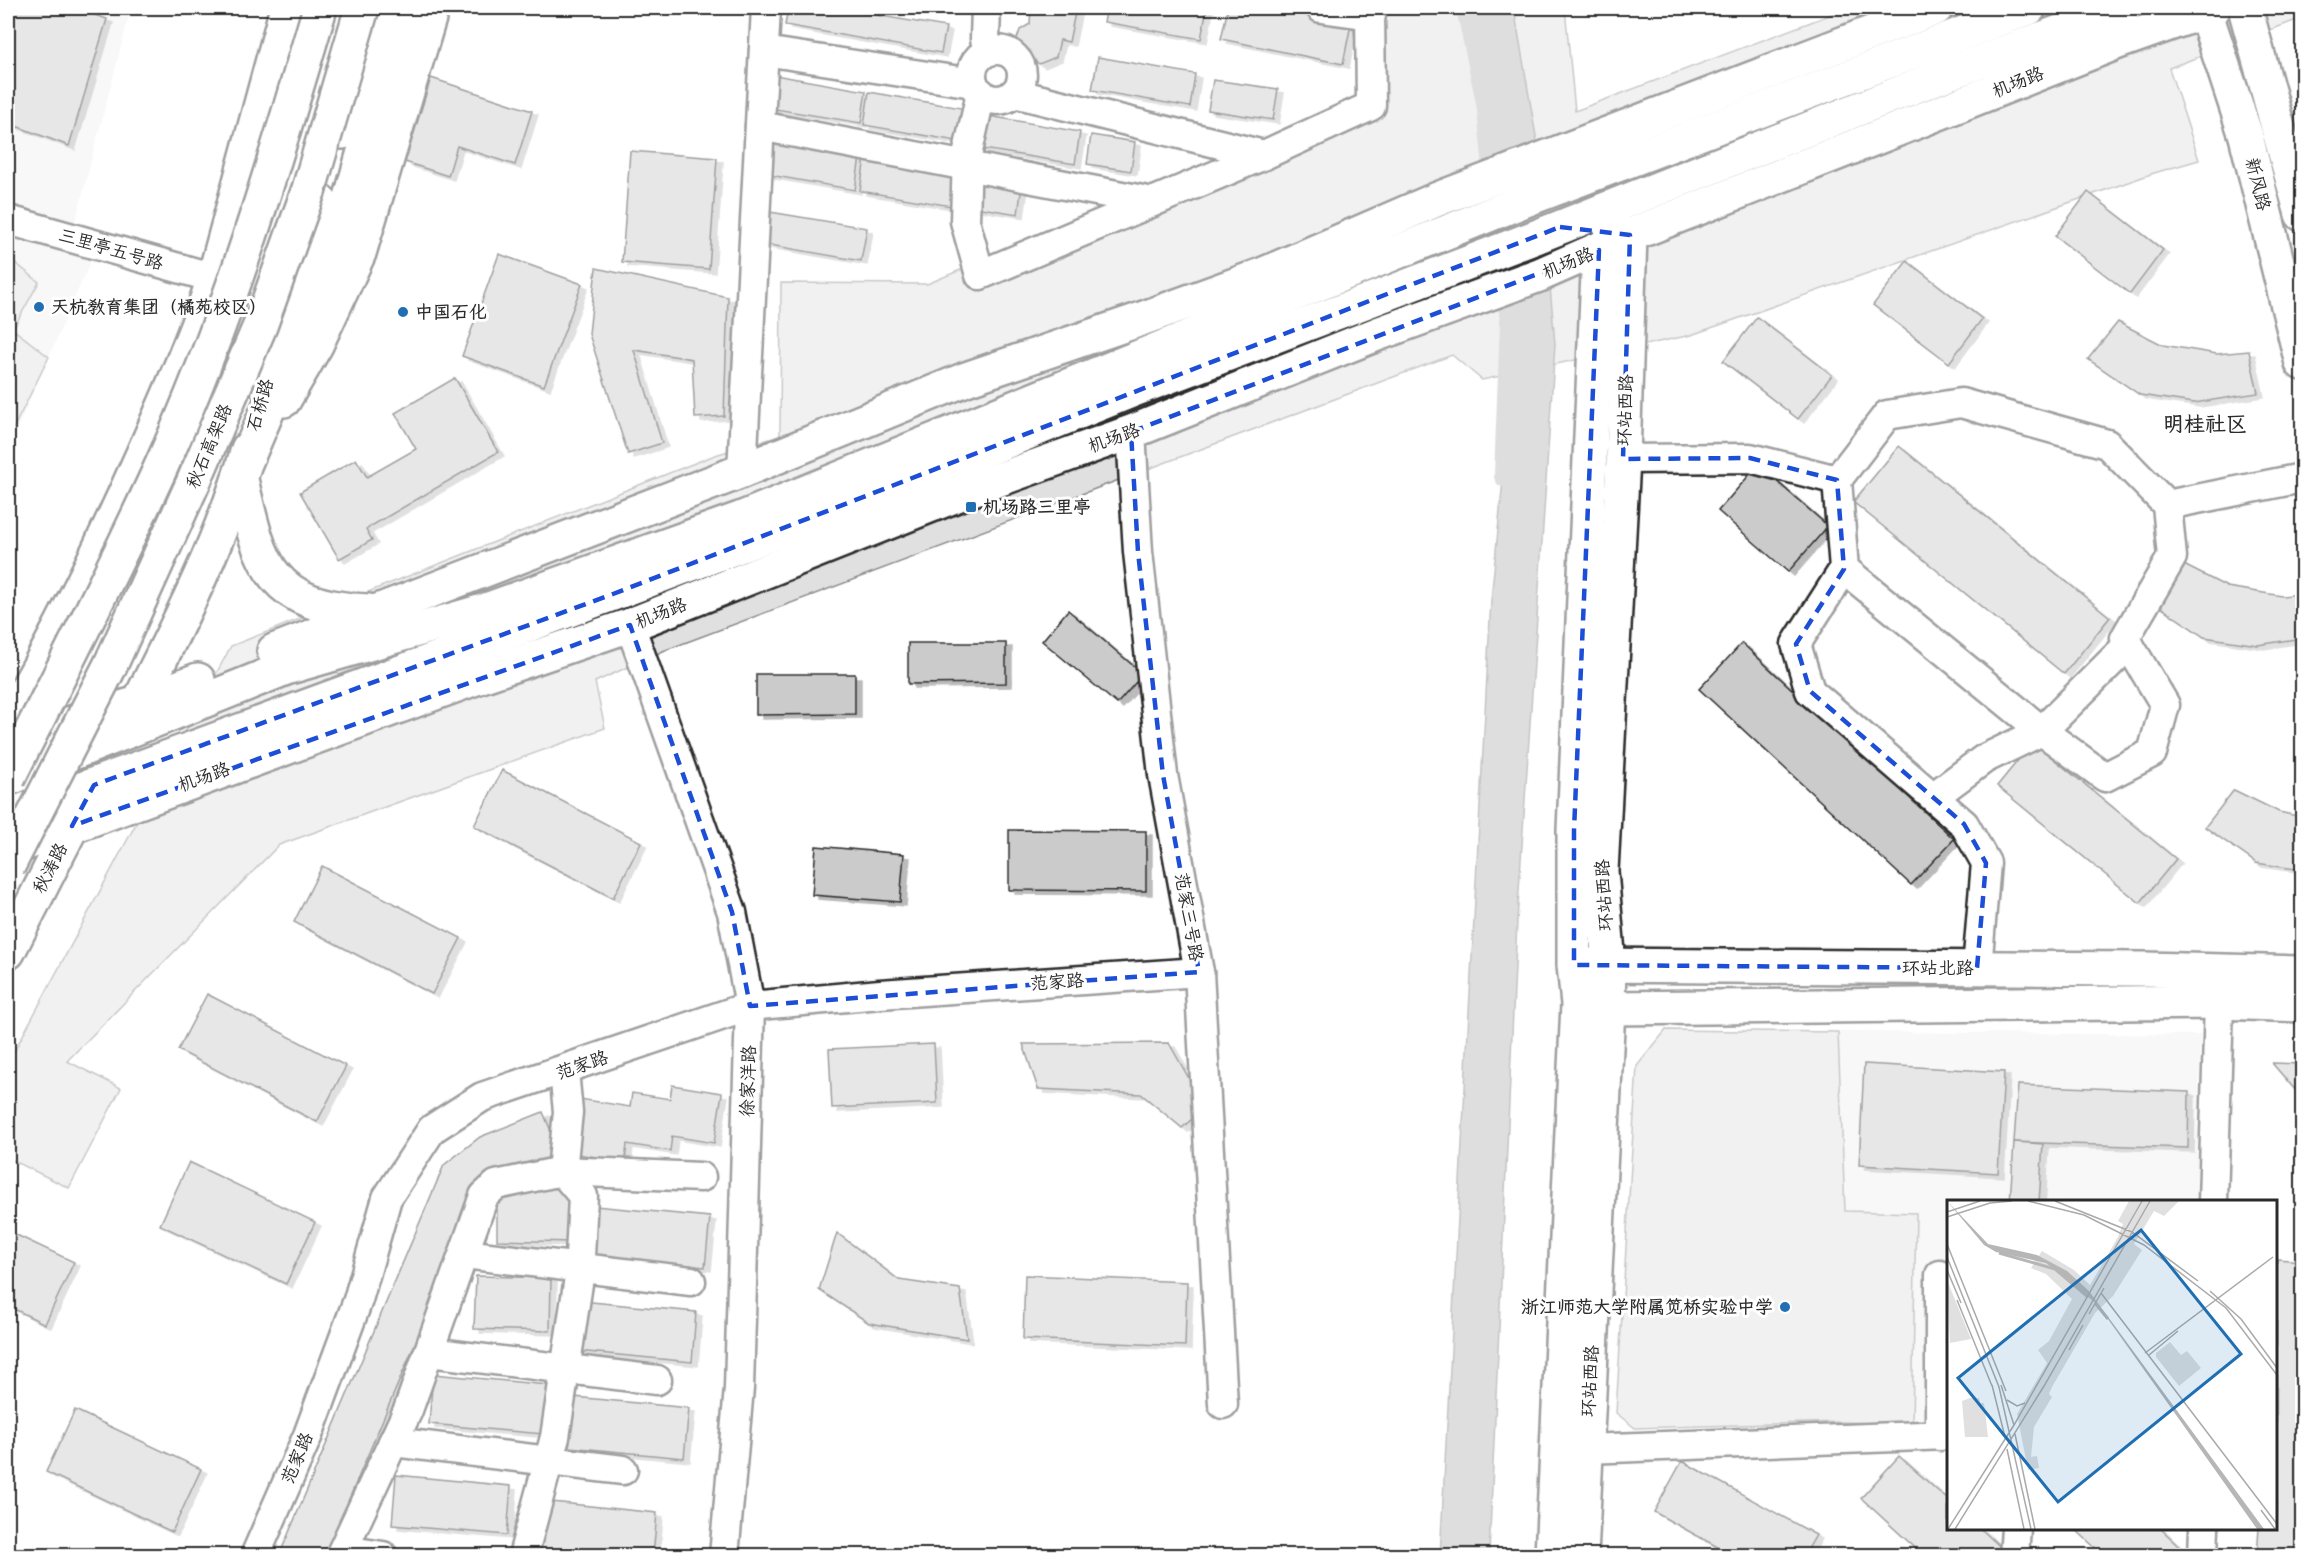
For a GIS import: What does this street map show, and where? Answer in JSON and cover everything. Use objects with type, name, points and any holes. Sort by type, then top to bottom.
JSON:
[{"type":"main road","points":[[214,278],[287,8]]},
{"type":"main road","points":[[8,721],[42,663],[118,511],[185,360],[214,278],[300,8]]},
{"type":"main road","name":"秋石高架路","points":[[8,779],[161,468],[223,312],[269,181],[320,8]]},
{"type":"main road","name":"秋石高架路","points":[[8,866],[110,666],[261,326],[309,189],[362,8]]},
{"type":"main road","name":"石桥路","points":[[94,785],[122,736],[186,608],[240,475],[311,230],[381,8]]},
{"type":"main road","points":[[377,612],[342,610],[310,603],[280,584],[261,554],[240,475],[336,249],[405,8]]},
{"type":"main road","points":[[240,475],[316,345],[359,253],[432,8]]},
{"type":"main road","points":[[8,742],[138,703],[742,471],[966,379],[1262,275],[1438,199],[1527,167],[1936,8]]},
{"type":"main road","points":[[8,779],[122,736],[286,668],[486,610],[740,519],[1528,199],[2029,8]]},
{"type":"main road","name":"机场路","points":[[8,816],[625,590],[1548,232],[1944,75],[2124,8]]},
{"type":"main road","name":"新风路","points":[[2245,8],[2302,214]]},
{"type":"main road","name":"机场路","points":[[8,850],[484,675],[630,625],[956,495],[1131,432],[1377,334],[1539,275],[1630,235],[2118,42],[2208,9]]},
{"type":"main road","name":"新风路","points":[[2208,9],[2246,136],[2302,363]]},
{"type":"main road","points":[[1548,232],[1630,235]]},
{"type":"main road","name":"环站西路","points":[[1552,1556],[1593,1006],[1609,965],[1601,871],[1623,459],[1630,235]]},
{"type":"main road","name":"环站西路","points":[[1581,1556],[1586,1449],[1593,1006],[1574,965],[1574,830],[1599,250]]},
{"type":"main road","points":[[486,610],[537,549]]},
{"type":"main road","name":"秋涛路","points":[[8,952],[94,785]]},
{"type":"main road","name":"环站北路","points":[[1574,965],[2302,973]]},
{"type":"main road","name":"环站北路","points":[[1593,1006],[2219,1002],[2302,1005]]},
{"type":"street","points":[[742,471],[766,8]]},
{"type":"street","points":[[986,8],[985,39],[988,51]]},
{"type":"street","points":[[764,51],[977,88],[999,100],[1014,93],[1022,78],[1019,62],[1006,51],[988,51],[982,54],[973,68],[977,88],[967,166],[965,221],[980,275],[1264,155],[1371,106],[1371,11],[1321,8]]},
{"type":"street","points":[[1014,93],[1264,155]]},
{"type":"street","points":[[760,126],[1153,202]]},
{"type":"street","name":"三里亭五号路","points":[[8,220],[214,278]]},
{"type":"street","points":[[1844,569],[2042,731],[2104,777],[2152,753],[2165,705],[2125,638],[2172,557],[2167,505],[2107,444],[1961,403],[1887,415],[1837,480],[1844,569],[1797,644],[1810,691],[1964,824],[1986,863],[1977,968]]},
{"type":"street","name":"范家三号路","points":[[1131,432],[1138,552],[1163,776],[1199,972],[1223,1404]]},
{"type":"street","points":[[1623,459],[1750,458],[1837,480]]},
{"type":"street","points":[[2167,505],[2302,478]]},
{"type":"street","name":"徐家洋路","points":[[630,625],[732,912],[750,1006],[739,1388],[724,1556]]},
{"type":"street","points":[[1933,797],[1984,759],[2042,731],[2128,644]]},
{"type":"street","name":"范家路","points":[[255,1556],[308,1435],[358,1300],[387,1198],[432,1128],[482,1097],[750,1006],[880,994],[1199,972]]},
{"type":"street","points":[[2213,1200],[2219,1002]]},
{"type":"street","points":[[522,1556],[555,1437],[579,1268],[583,1196],[562,1172],[567,1112],[564,1071]]},
{"type":"street","points":[[383,1556],[341,1553],[393,1442],[429,1352],[484,1196],[496,1185],[562,1172],[701,1177]]},
{"type":"street","points":[[464,1254],[691,1281]]},
{"type":"street","points":[[1586,1449],[1944,1435],[1940,1275]]},
{"type":"street","points":[[429,1352],[657,1380]]},
{"type":"street","points":[[393,1442],[623,1470]]},
{"type":"street","points":[[2014,1556],[2016,1530]]},
{"type":"street","points":[[2203,1556],[2204,1530]]},
{"type":"highlighted area","points":[[1560,227],[1630,235],[1623,459],[1750,458],[1837,480],[1844,569],[1796,644],[1810,691],[1964,824],[1986,863],[1977,968],[1574,965],[1574,830],[1599,250],[1131,432],[1138,552],[1163,775],[1199,972],[750,1006],[732,912],[630,625],[72,826],[94,785],[613,594]]},
{"type":"shaded area","points":[[8,8],[131,8],[71,238],[8,220]]},
{"type":"shaded area","points":[[1352,8],[1565,8],[1575,111],[1848,8],[2302,8],[2302,18],[2169,68],[2199,160],[2154,173],[1691,335],[1482,380],[1452,355],[663,651],[595,682],[605,728],[279,845],[67,1061],[121,1088],[69,1188],[8,1158],[8,1063],[231,646],[715,455],[780,436],[781,283],[927,284],[1360,103]]},
{"type":"shaded area","points":[[1471,8],[1514,8],[1538,148],[1555,344],[1517,921],[1489,1555],[1440,1556],[1491,600],[1520,311]]},
{"type":"shaded area","name":"天杭教育集团（橘苑校区）","points":[[8,234],[93,256],[8,449]]},
{"type":"shaded area","points":[[8,257],[39,282],[13,329],[49,357],[8,439]]},
{"type":"shaded area","name":"浙江师范大学附属笕桥实验中学","points":[[1666,1030],[2200,1035],[2196,1200],[1947,1200],[1947,1422],[1841,1422],[1635,1428],[1616,1413],[1637,1066]]},
{"type":"shaded area","points":[[1666,1030],[1838,1032],[1845,1211],[1916,1213],[1912,1424],[1841,1422],[1635,1428],[1616,1413],[1637,1066]]},
{"type":"building","points":[[8,8],[73,8],[107,19],[69,146],[8,123]]},
{"type":"building","points":[[788,8],[835,8],[946,27],[941,53],[785,25]]},
{"type":"building","points":[[1031,8],[1076,8],[1069,42],[1060,40],[1056,57],[1039,64],[1024,53],[1016,42],[1020,30],[1030,24]]},
{"type":"building","points":[[1107,8],[1207,8],[1201,39],[1104,22]]},
{"type":"building","points":[[1228,8],[1268,8],[1351,24],[1343,64],[1221,39]]},
{"type":"building","points":[[1098,57],[1195,74],[1190,107],[1092,90]]},
{"type":"building","points":[[769,74],[866,91],[861,123],[763,107]]},
{"type":"building","points":[[431,78],[532,111],[515,165],[457,146],[448,176],[405,162]]},
{"type":"building","points":[[1213,80],[1278,89],[1273,120],[1208,110]]},
{"type":"building","points":[[869,92],[967,109],[962,142],[864,125]]},
{"type":"building","points":[[983,115],[1080,132],[1075,164],[977,148]]},
{"type":"building","points":[[1091,135],[1135,142],[1131,171],[1087,164]]},
{"type":"building","points":[[763,141],[860,157],[855,190],[758,173]]},
{"type":"building","points":[[630,151],[717,158],[709,269],[622,262]]},
{"type":"building","points":[[865,158],[963,174],[957,207],[860,191]]},
{"type":"building","points":[[979,178],[1022,185],[1018,214],[974,207]]},
{"type":"building","points":[[2088,192],[2163,250],[2130,294],[2055,236]]},
{"type":"building","points":[[770,212],[867,228],[861,261],[764,244]]},
{"type":"building","points":[[499,254],[582,284],[544,386],[462,356]]},
{"type":"building","points":[[1907,261],[1982,319],[1949,363],[1873,305]]},
{"type":"building","points":[[596,268],[728,297],[724,416],[695,418],[692,359],[634,350],[662,443],[628,454],[589,334]]},
{"type":"building","points":[[1757,317],[1832,375],[1798,419],[1723,361]]},
{"type":"building","points":[[2118,322],[2163,345],[2217,354],[2249,351],[2258,393],[2194,403],[2140,395],[2088,359]]},
{"type":"building","points":[[455,378],[498,452],[366,529],[372,540],[339,559],[300,492],[356,459],[367,477],[416,449],[395,413]]},
{"type":"building","points":[[1899,446],[2110,617],[2064,674],[1853,502]]},
{"type":"building","points":[[1758,465],[1828,526],[1788,572],[1718,511]]},
{"type":"building","points":[[2182,564],[2227,587],[2282,596],[2302,594],[2302,638],[2258,645],[2204,637],[2152,601]]},
{"type":"building","points":[[1068,610],[1143,674],[1117,704],[1042,641]]},
{"type":"building","points":[[908,643],[1006,643],[1006,683],[908,684]]},
{"type":"building","points":[[1742,643],[1954,839],[1911,885],[1699,689]]},
{"type":"building","points":[[756,674],[855,674],[855,714],[756,715]]},
{"type":"building","points":[[2033,742],[2176,859],[2140,903],[1997,786]]},
{"type":"building","points":[[502,770],[641,842],[613,898],[474,826]]},
{"type":"building","points":[[2234,790],[2279,812],[2302,817],[2302,870],[2256,863],[2205,827]]},
{"type":"building","points":[[1009,830],[1146,831],[1146,891],[1009,890]]},
{"type":"building","points":[[816,846],[904,854],[900,902],[812,895]]},
{"type":"building","points":[[322,866],[461,938],[432,994],[294,922]]},
{"type":"building","points":[[207,994],[346,1066],[317,1122],[178,1050]]},
{"type":"building","points":[[1169,1043],[1205,1107],[1182,1128],[1141,1094],[1038,1089],[1023,1044]]},
{"type":"building","points":[[934,1044],[937,1103],[832,1108],[829,1049]]},
{"type":"building","points":[[2272,1063],[2302,1064],[2302,1098]]},
{"type":"building","points":[[1864,1064],[2004,1072],[1998,1173],[1859,1165]]},
{"type":"building","points":[[672,1085],[722,1093],[714,1143],[672,1136],[670,1151],[627,1144],[625,1162],[572,1153],[580,1099],[630,1107],[632,1093],[670,1099]]},
{"type":"building","points":[[2018,1085],[2189,1092],[2188,1148],[2014,1142]]},
{"type":"building","points":[[543,1112],[561,1155],[481,1188],[325,1556],[279,1556],[444,1165],[480,1137]]},
{"type":"building","points":[[2014,1142],[2043,1144],[2039,1200],[2010,1200]]},
{"type":"building","points":[[189,1162],[315,1222],[286,1284],[160,1225]]},
{"type":"building","points":[[497,1187],[573,1189],[572,1242],[497,1240]]},
{"type":"building","points":[[595,1206],[710,1217],[705,1267],[591,1256]]},
{"type":"building","points":[[8,1231],[74,1262],[45,1324],[8,1306]]},
{"type":"building","points":[[837,1233],[899,1280],[960,1289],[967,1339],[869,1323],[819,1290]]},
{"type":"building","points":[[2277,1259],[2302,1261],[2302,1556],[2257,1556],[2259,1530],[2277,1530]]},
{"type":"building","points":[[1025,1275],[1187,1282],[1185,1346],[1023,1339]]},
{"type":"building","points":[[476,1276],[551,1278],[550,1331],[474,1329]]},
{"type":"building","points":[[581,1301],[696,1312],[692,1362],[577,1351]]},
{"type":"building","points":[[433,1374],[548,1385],[544,1434],[429,1424]]},
{"type":"building","points":[[574,1397],[689,1408],[684,1458],[569,1447]]},
{"type":"building","points":[[75,1410],[201,1469],[172,1532],[46,1472]]},
{"type":"building","points":[[1899,1456],[1947,1499],[1947,1530],[1982,1530],[2010,1556],[1924,1556],[1861,1498]]},
{"type":"building","points":[[1682,1461],[1816,1535],[1804,1556],[1734,1556],[1654,1512]]},
{"type":"building","points":[[396,1475],[511,1486],[507,1535],[392,1525]]},
{"type":"building","points":[[542,1501],[657,1513],[653,1556],[581,1556],[538,1551]]},
{"type":"building","points":[[2076,1530],[2162,1530],[2190,1556],[2104,1556]]},
{"type":"waterway","points":[[1467,8],[1487,102],[1511,322],[1505,476]]},
{"type":"place","name":"天杭教育集团（橘苑校区）","points":[[39,307]]},
{"type":"place","name":"中国石化","points":[[403,312]]},
{"type":"place","name":"机场路三里亭","points":[[971,507]]},
{"type":"place","name":"浙江师范大学附属笕桥实验中学","points":[[1785,1307]]},
{"type":"district","name":"明桂社区","points":[[2205,424]]}]
